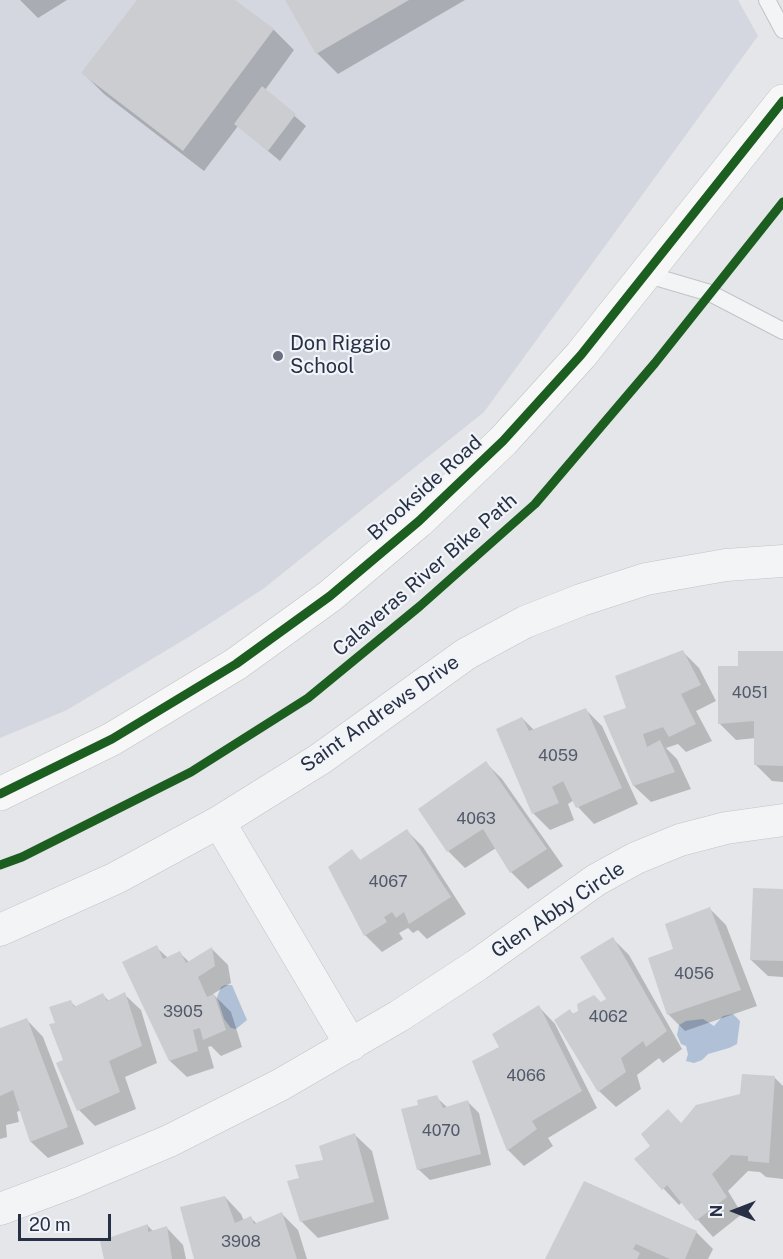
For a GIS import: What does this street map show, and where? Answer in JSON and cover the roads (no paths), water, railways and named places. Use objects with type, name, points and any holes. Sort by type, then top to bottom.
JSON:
[{"type":"street","name":"Brookside Road","points":[[0,794],[112,739],[236,664],[330,596],[419,521],[503,441],[581,355],[783,101]]},
{"type":"street","name":"Saint Andrews Drive","points":[[0,930],[116,878],[219,822],[320,759],[466,654],[525,622],[581,600],[646,579],[726,565],[783,561]]},
{"type":"street","name":"Glen Abby Circle","points":[[0,1209],[72,1182],[169,1141],[280,1085],[351,1045],[477,964],[596,880],[636,858],[680,840],[726,828],[783,820]]},
{"type":"street","points":[[219,822],[351,1045]]},
{"type":"lane","points":[[766,0],[783,30]]},
{"type":"lane","points":[[645,274],[710,293],[783,331]]},
{"type":"water","points":[[232,985],[247,1020],[236,1029],[231,1028],[224,1019],[217,997],[221,987]]},
{"type":"water","points":[[733,1014],[740,1021],[737,1044],[708,1054],[702,1060],[694,1063],[686,1061],[688,1054],[686,1046],[681,1044],[677,1035],[679,1025],[686,1021],[703,1019],[714,1026],[723,1016]]},
{"type":"place","name":"Don Riggio School","points":[[278,356]]}]
